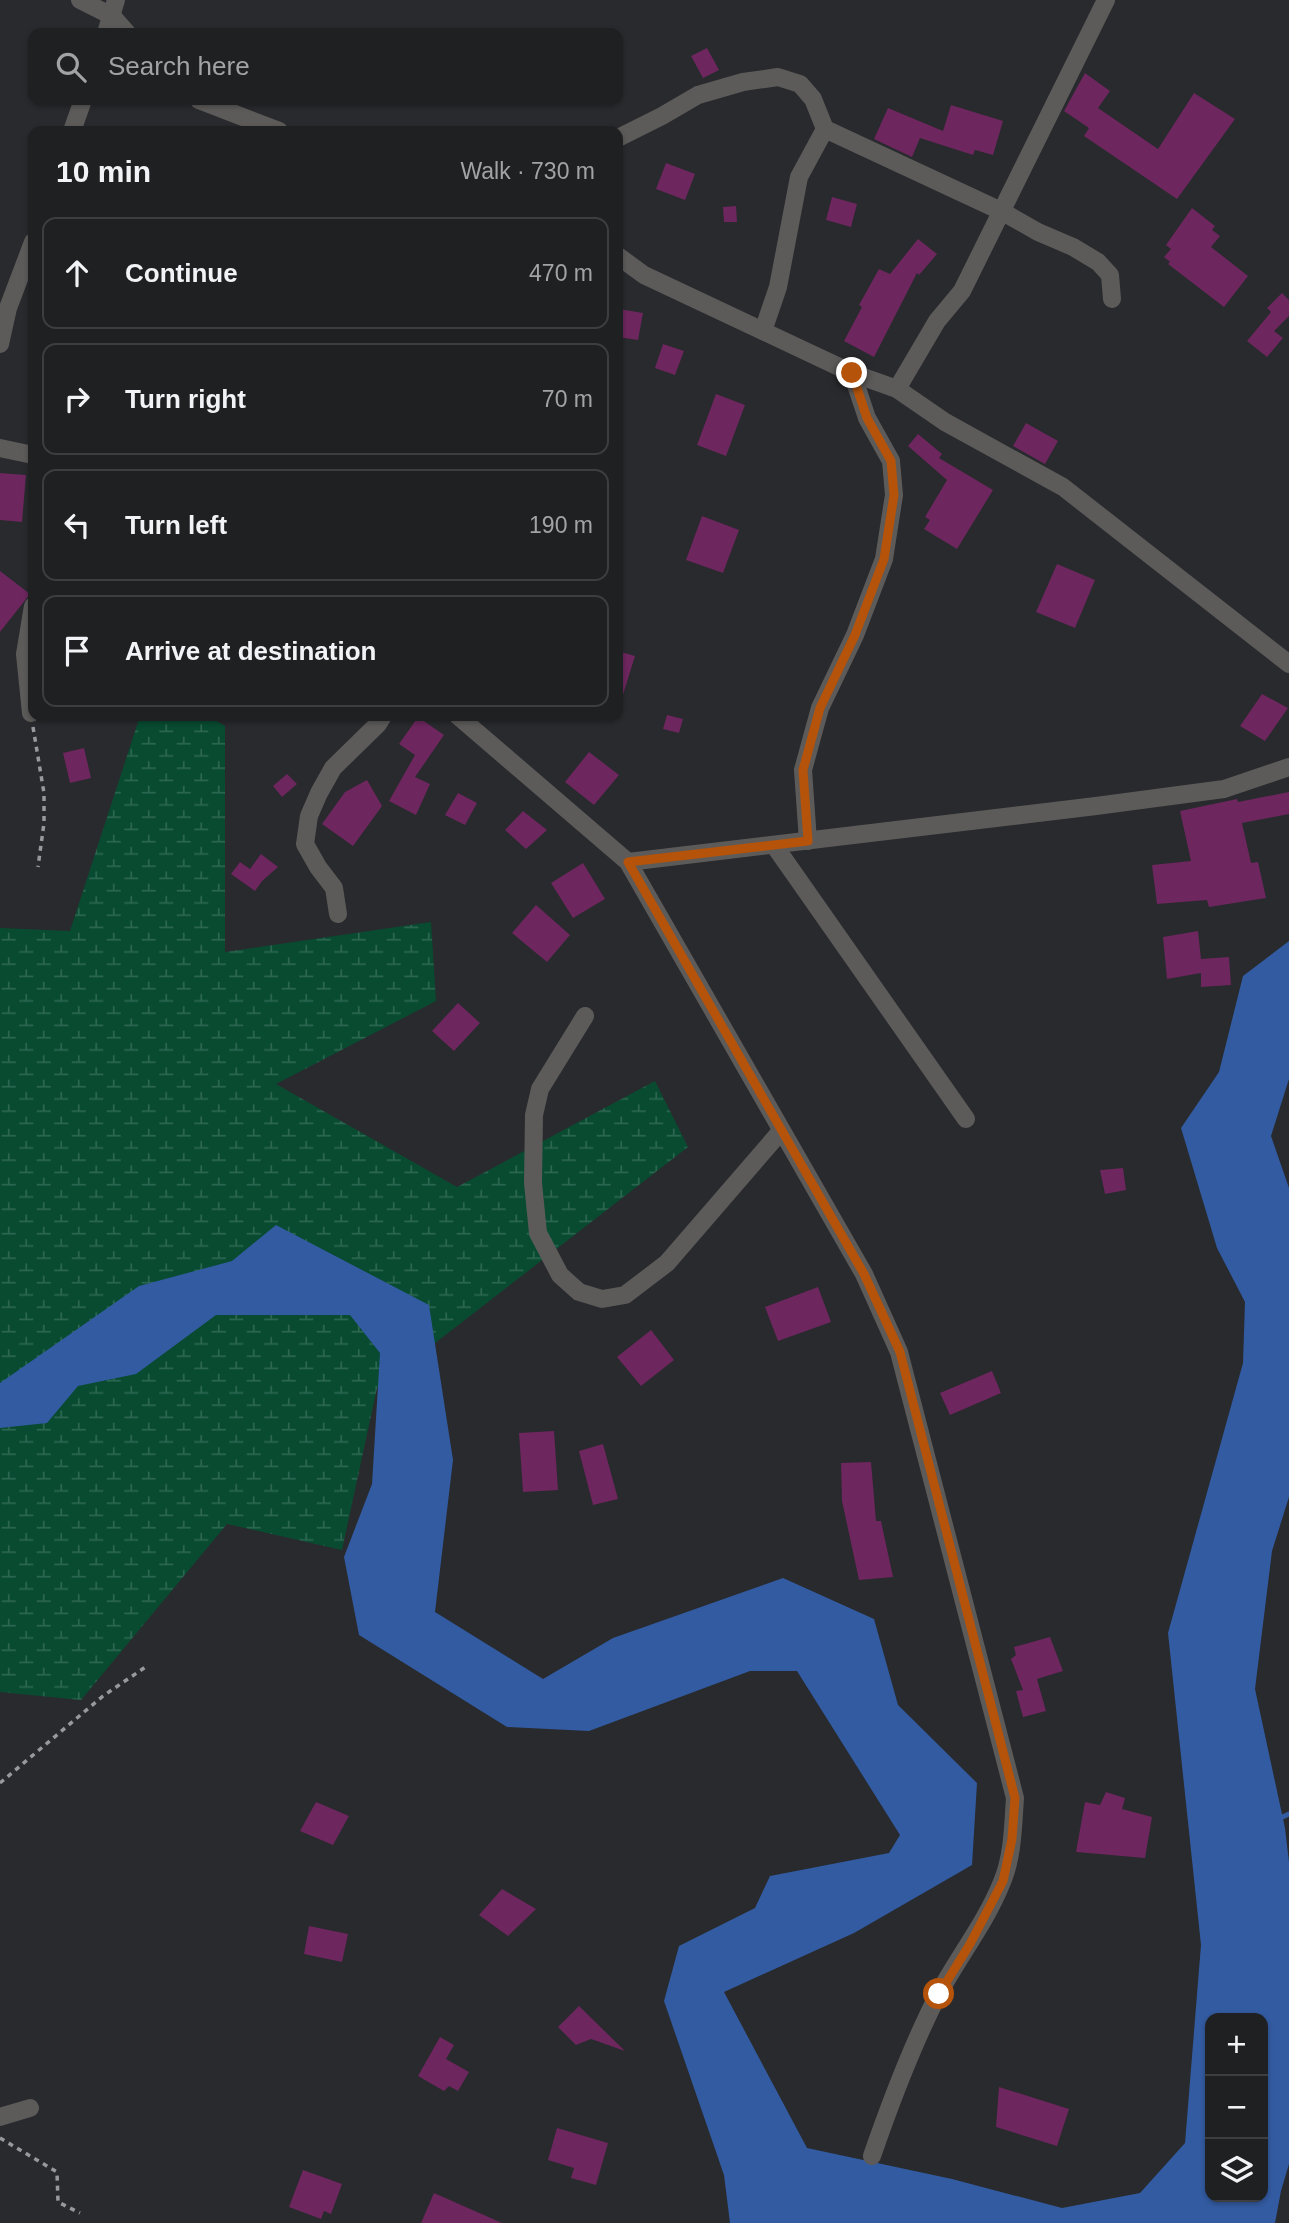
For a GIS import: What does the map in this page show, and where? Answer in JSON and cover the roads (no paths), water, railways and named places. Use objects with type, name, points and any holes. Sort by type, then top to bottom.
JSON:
[{"type":"street","points":[[80,0],[111,17]]},
{"type":"street","points":[[897,389],[937,321],[961,291],[1105,0]]},
{"type":"street","points":[[623,136],[698,95],[743,82],[778,77],[800,84],[813,99],[825,129],[1073,247],[1098,262],[1110,275],[1112,299]]},
{"type":"street","points":[[74,126],[81,105]]},
{"type":"street","points":[[208,105],[265,126]]},
{"type":"street","points":[[763,331],[778,287],[799,177],[825,129]]},
{"type":"street","points":[[0,344],[8,308],[28,260]]},
{"type":"street","points":[[623,260],[644,275],[852,373],[897,389],[956,429],[1063,487],[1289,664]]},
{"type":"street","points":[[808,841],[803,770],[820,708],[855,635],[884,559],[894,495],[891,461],[867,418],[852,373]]},
{"type":"street","points":[[0,448],[28,453]]},
{"type":"street","points":[[28,636],[25,654],[28,679]]},
{"type":"street","points":[[338,914],[334,888],[305,844],[309,816],[334,768],[380,721]]},
{"type":"street","points":[[464,721],[628,862],[864,1274],[900,1352],[1015,1798],[1012,1839],[1003,1881],[970,1944],[939,1994],[905,2066],[872,2156]]},
{"type":"street","points":[[628,862],[1224,789],[1289,767]]},
{"type":"street","points":[[774,845],[966,1119]]},
{"type":"street","points":[[585,1016],[540,1089],[534,1115],[533,1183],[538,1233],[560,1275],[579,1292],[601,1298],[625,1295],[667,1263],[781,1131]]},
{"type":"street","points":[[0,2117],[30,2108]]},
{"type":"water","points":[[1289,941],[1289,1079],[1271,1136],[1289,1188],[1289,1497],[1272,1551],[1255,1689],[1285,1828],[1289,1862],[1289,2164],[1275,2223],[730,2223],[724,2175],[664,2001],[679,1946],[755,1908],[770,1876],[889,1853],[900,1835],[797,1671],[750,1671],[589,1731],[507,1727],[359,1635],[344,1557],[372,1484],[380,1353],[350,1315],[216,1315],[136,1374],[78,1386],[47,1423],[0,1428],[0,1383],[139,1286],[232,1261],[276,1225],[429,1305],[453,1460],[435,1612],[543,1679],[613,1638],[783,1578],[874,1619],[898,1705],[977,1783],[972,1865],[854,1933],[724,1992],[807,2148],[952,2179],[1062,2208],[1140,2193],[1185,2143],[1201,1945],[1168,1633],[1243,1363],[1245,1302],[1217,1248],[1181,1128],[1219,1072],[1243,976]]},
{"type":"waterway","points":[[1276,1820],[1289,1814]]}]
